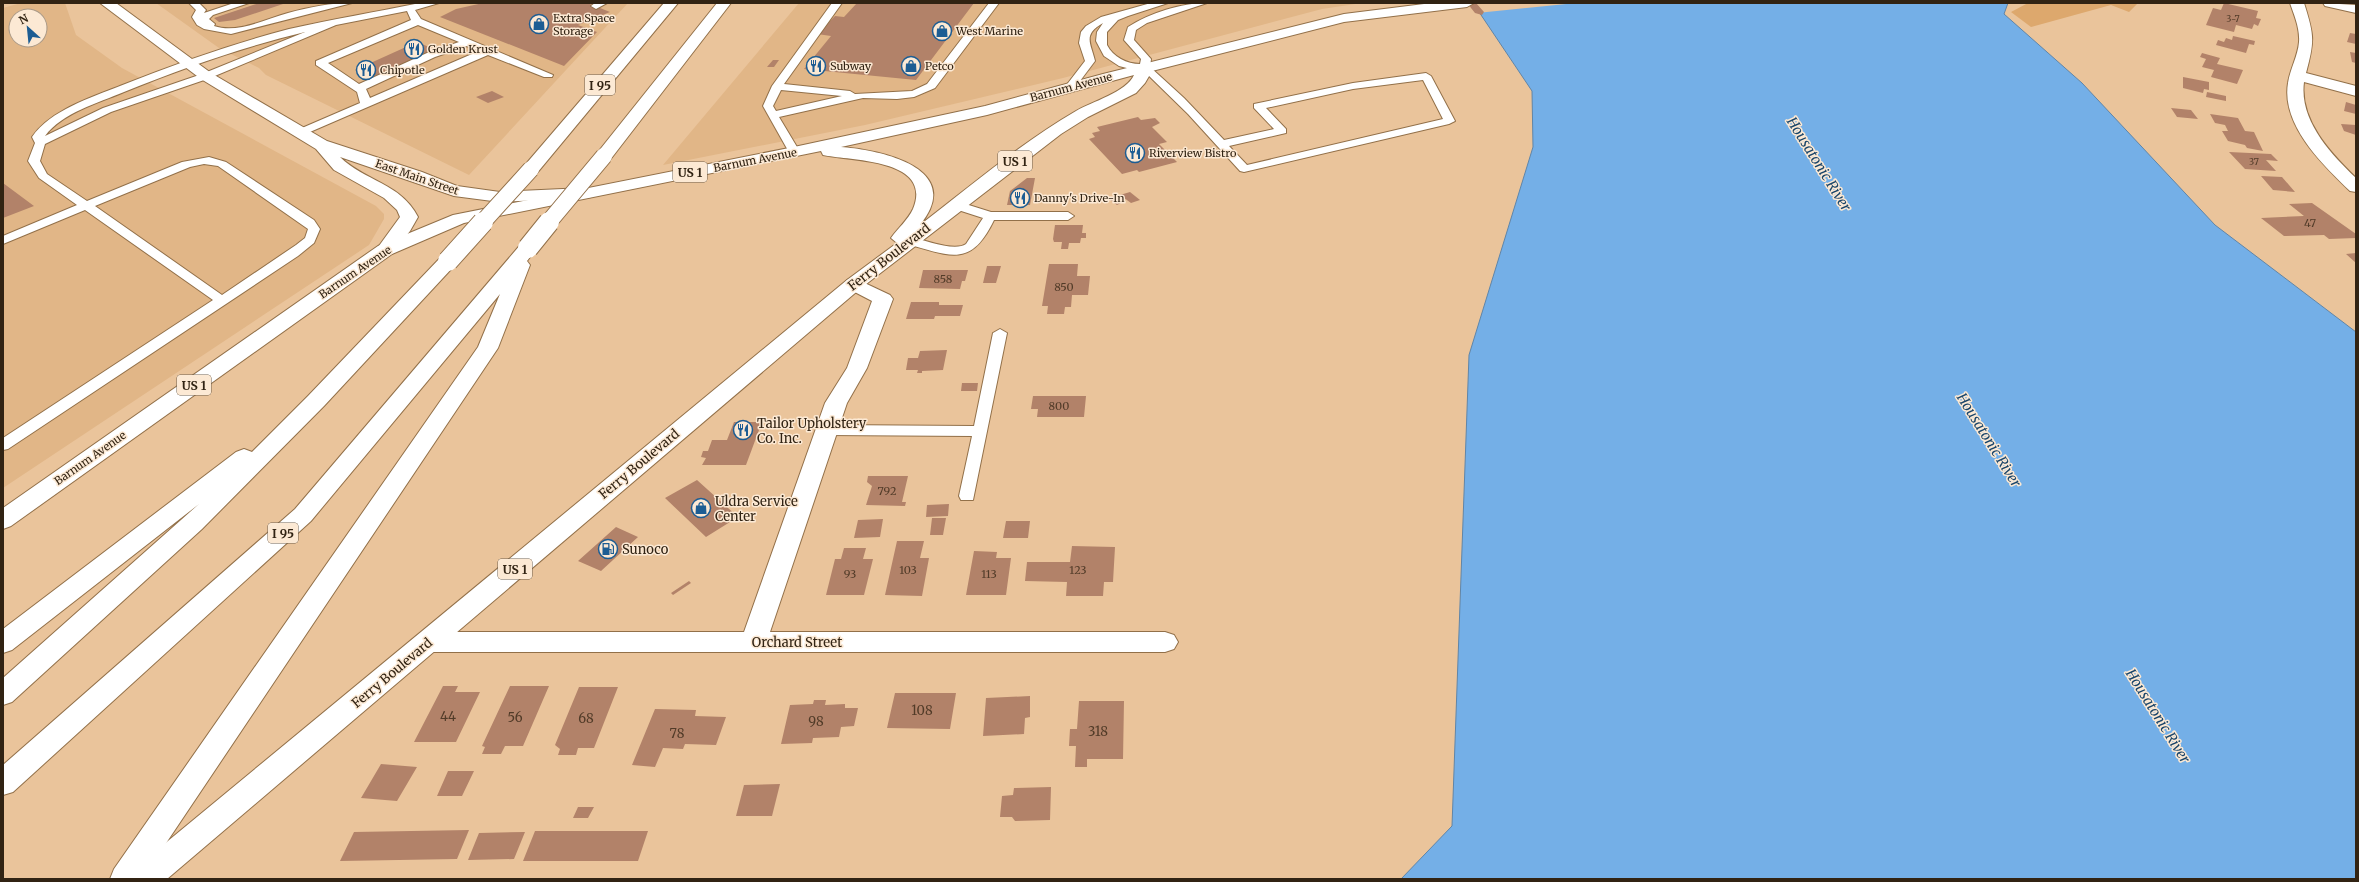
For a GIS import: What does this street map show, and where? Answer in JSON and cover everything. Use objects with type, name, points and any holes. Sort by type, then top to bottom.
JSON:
[{"type":"main road","name":"East Main Street","points":[[107,3],[206,76],[321,145],[416,176],[454,191],[500,197],[587,193]]},
{"type":"main road","name":"I 95","points":[[3,694],[194,523],[316,401],[448,262],[531,169],[671,3]]},
{"type":"main road","name":"I 95","points":[[3,783],[303,515],[604,156],[724,3]]},
{"type":"main road","name":"Barnum Avenue","points":[[3,520],[384,250],[459,219],[794,152],[988,110],[1145,68],[1344,18],[1468,3]]},
{"type":"main road","points":[[2297,3],[2307,36],[2297,75],[2295,89],[2297,104],[2311,137],[2323,155],[2356,187]]},
{"type":"main road","points":[[2330,3],[2356,9]]},
{"type":"main road","name":"Ferry Boulevard","points":[[145,879],[854,284],[1055,131],[1088,111],[1130,90],[1140,80],[1145,68]]},
{"type":"main road","points":[[2297,75],[2356,91]]},
{"type":"main road","name":"East Main Street","points":[[321,145],[341,167],[368,181],[406,207],[409,217],[404,227],[384,250]]},
{"type":"main road","points":[[794,152],[840,152],[870,155],[896,162],[915,174],[924,191],[923,204],[915,221],[903,234],[885,260]]},
{"type":"main road","points":[[125,879],[488,348],[528,248]]},
{"type":"main road","points":[[753,642],[836,403],[857,368],[883,299],[854,284]]},
{"type":"main road","points":[[3,643],[316,401]]},
{"type":"main road","name":"Orchard Street","points":[[429,642],[1165,642]]},
{"type":"lane","points":[[194,3],[201,10],[197,17],[198,20],[206,26],[220,30],[250,27],[285,16],[347,3]]},
{"type":"lane","points":[[244,3],[210,13],[204,19],[210,24],[220,25],[268,14],[285,16]]},
{"type":"lane","points":[[295,3],[304,13]]},
{"type":"lane","points":[[381,3],[392,12]]},
{"type":"lane","points":[[41,142],[38,138],[41,132],[67,115],[97,100],[190,63],[256,42],[332,24],[434,3]]},
{"type":"lane","points":[[794,152],[768,106],[777,86],[837,3]]},
{"type":"lane","points":[[777,86],[863,95],[897,96],[914,94],[931,86],[994,3]]},
{"type":"lane","points":[[1070,88],[1090,61],[1084,42],[1087,31],[1095,23],[1163,3]]},
{"type":"lane","points":[[1145,68],[1146,59],[1129,40],[1131,29],[1144,22],[1202,3]]},
{"type":"lane","points":[[410,8],[414,18],[418,21],[466,43],[548,75]]},
{"type":"lane","points":[[1120,15],[1107,25],[1100,39],[1101,44],[1107,53],[1120,62],[1131,67],[1145,68],[1174,93],[1244,169],[1449,121],[1426,76],[1353,86],[1258,106],[1282,131],[1221,144]]},
{"type":"lane","points":[[366,106],[362,91],[359,88],[320,63],[418,21]]},
{"type":"lane","points":[[221,300],[84,207],[38,170],[34,156],[41,142],[107,110],[206,76],[332,24]]},
{"type":"lane","points":[[359,88],[431,55],[466,43]]},
{"type":"lane","points":[[299,133],[366,106],[488,51]]},
{"type":"lane","points":[[772,115],[863,95]]},
{"type":"lane","points":[[3,240],[186,164],[207,160],[215,160],[310,223],[314,229],[312,236],[307,243],[3,445]]},
{"type":"lane","points":[[956,205],[990,216],[1068,216]]},
{"type":"lane","points":[[911,241],[957,250],[967,249],[986,227],[990,216]]},
{"type":"lane","points":[[967,496],[1000,333]]},
{"type":"lane","points":[[827,430],[980,431]]},
{"type":"shaded area","points":[[21,3],[65,3],[76,35],[122,68],[376,206],[384,214],[384,219],[369,245],[3,488],[3,8]]},
{"type":"shaded area","points":[[156,3],[628,3],[469,175],[266,75],[259,68],[219,48]]},
{"type":"shaded area","points":[[799,3],[1362,3],[1322,9],[1063,78],[865,125],[663,165]]},
{"type":"shaded area","points":[[2028,3],[2138,3],[2129,12],[2111,5],[2031,27],[2011,12]]},
{"type":"water","name":"Housatonic River","points":[[1473,3],[2008,3],[2004,14],[2082,83],[2215,225],[2356,332],[2356,879],[1401,879],[1452,826],[1469,355],[1533,147],[1532,91]]},
{"type":"pier","points":[[1471,3],[1576,3],[1477,13]]},
{"type":"building","points":[[259,3],[283,4],[235,20],[219,22],[214,18]]},
{"type":"building","points":[[483,3],[592,3],[590,4],[610,12],[578,25],[597,32],[564,66],[440,17],[456,9]]},
{"type":"building","points":[[857,3],[974,3],[916,80],[804,69],[831,36],[817,34],[835,16],[844,17]]},
{"type":"building","points":[[1467,3],[1476,3],[1484,12],[1482,15],[1475,13]]},
{"type":"building","points":[[2224,3],[2258,11],[2256,18],[2261,19],[2258,26],[2254,24],[2252,29],[2236,25],[2234,32],[2206,25],[2213,8],[2221,10]]},
{"type":"building","points":[[2350,33],[2356,34],[2356,44],[2347,42]]},
{"type":"building","points":[[2233,36],[2255,41],[2254,45],[2249,44],[2246,53],[2216,45],[2218,40],[2224,42],[2226,38],[2232,40]]},
{"type":"building","points":[[417,42],[436,50],[373,77],[355,70]]},
{"type":"building","points":[[2350,52],[2356,53],[2356,63],[2352,62]]},
{"type":"building","points":[[2202,53],[2220,58],[2217,64],[2243,70],[2237,84],[2211,77],[2214,70],[2202,67],[2206,59],[2200,57]]},
{"type":"building","points":[[773,60],[779,60],[774,67],[767,67]]},
{"type":"building","points":[[2183,77],[2209,82],[2209,90],[2204,89],[2203,93],[2183,88]]},
{"type":"building","points":[[492,91],[504,97],[488,103],[476,97]]},
{"type":"building","points":[[2207,92],[2226,96],[2226,101],[2206,97]]},
{"type":"building","points":[[2346,102],[2356,105],[2356,114],[2344,111]]},
{"type":"building","points":[[2171,108],[2191,110],[2198,119],[2177,117]]},
{"type":"building","points":[[2210,114],[2238,118],[2245,131],[2254,132],[2263,151],[2247,148],[2245,145],[2228,141],[2222,131],[2228,131],[2225,125],[2215,123]]},
{"type":"building","name":"Riverview Bistro","points":[[1138,117],[1141,120],[1155,118],[1160,123],[1152,127],[1167,142],[1159,144],[1177,162],[1139,172],[1137,170],[1122,174],[1089,139],[1095,137],[1092,133],[1100,131],[1097,127]]},
{"type":"building","points":[[2341,124],[2356,125],[2356,135],[2344,131]]},
{"type":"building","points":[[2229,152],[2271,154],[2278,161],[2266,160],[2276,171],[2245,169]]},
{"type":"building","points":[[2261,176],[2282,177],[2295,192],[2273,190]]},
{"type":"building","name":"Danny's Drive-In","points":[[1027,178],[1035,178],[1030,205],[1007,205],[1010,191]]},
{"type":"building","points":[[3,183],[34,206],[3,218]]},
{"type":"building","points":[[1130,192],[1140,200],[1131,203],[1120,195]]},
{"type":"building","points":[[1119,196],[1125,201],[1117,205],[1110,200]]},
{"type":"building","points":[[2312,203],[2356,234],[2356,238],[2329,239],[2324,235],[2284,236],[2261,218],[2304,216],[2289,204]]},
{"type":"building","points":[[1055,225],[1083,225],[1082,233],[1086,233],[1086,238],[1081,238],[1080,243],[1069,243],[1068,249],[1061,249],[1062,242],[1054,242],[1053,239]]},
{"type":"building","points":[[2356,253],[2356,263],[2346,254]]},
{"type":"building","points":[[1049,264],[1078,264],[1077,276],[1090,276],[1088,295],[1072,295],[1071,307],[1065,307],[1064,314],[1047,314],[1048,306],[1042,306]]},
{"type":"building","points":[[987,266],[1001,266],[996,283],[983,283]]},
{"type":"building","points":[[923,270],[968,270],[965,281],[962,281],[960,289],[919,288]]},
{"type":"building","points":[[911,302],[939,302],[939,305],[963,305],[960,316],[935,316],[934,319],[906,319]]},
{"type":"building","points":[[947,350],[943,370],[922,371],[922,373],[917,373],[918,370],[906,370],[908,358],[918,358],[920,351]]},
{"type":"building","points":[[962,383],[978,383],[977,391],[961,391]]},
{"type":"building","points":[[1033,396],[1086,396],[1084,417],[1037,417],[1038,409],[1031,409]]},
{"type":"building","points":[[734,422],[762,422],[746,465],[702,465],[706,458],[701,457],[703,451],[708,451],[712,440],[727,440]]},
{"type":"building","points":[[868,476],[908,476],[902,502],[906,502],[905,506],[866,505],[872,486],[867,482]]},
{"type":"building","name":"Uldra Service Center","points":[[697,480],[738,517],[706,537],[665,498]]},
{"type":"building","points":[[949,504],[948,516],[926,517],[927,505]]},
{"type":"building","points":[[932,518],[946,518],[943,535],[930,535]]},
{"type":"building","points":[[883,519],[880,537],[854,538],[858,520]]},
{"type":"building","points":[[1006,521],[1030,521],[1028,538],[1003,538]]},
{"type":"building","name":"Sunoco","points":[[616,527],[638,537],[601,571],[578,561]]},
{"type":"building","points":[[897,541],[924,541],[920,558],[929,558],[922,596],[885,595]]},
{"type":"building","points":[[1072,546],[1115,547],[1113,582],[1104,582],[1103,596],[1066,596],[1067,582],[1025,581],[1027,562],[1070,562]]},
{"type":"building","points":[[844,548],[866,548],[863,559],[873,559],[864,595],[826,595],[835,559],[841,559]]},
{"type":"building","points":[[974,551],[997,552],[996,558],[1011,558],[1006,595],[966,595]]},
{"type":"building","points":[[689,581],[691,583],[673,595],[671,593]]},
{"type":"building","points":[[443,686],[458,686],[455,692],[480,692],[456,742],[414,742]]},
{"type":"building","points":[[510,686],[549,686],[523,746],[505,746],[501,754],[482,754],[485,747],[482,746]]},
{"type":"building","points":[[579,687],[618,687],[594,748],[578,748],[576,755],[558,755],[560,749],[555,745]]},
{"type":"building","points":[[895,693],[956,693],[950,729],[887,728]]},
{"type":"building","points":[[1030,696],[1030,717],[1025,718],[1024,734],[983,736],[986,698]]},
{"type":"building","points":[[814,700],[826,700],[825,705],[845,704],[845,708],[858,708],[854,726],[841,727],[839,737],[813,738],[812,743],[781,744],[790,705],[813,704]]},
{"type":"building","points":[[1079,701],[1124,701],[1123,759],[1087,759],[1087,767],[1075,767],[1076,746],[1069,746],[1070,729],[1077,729]]},
{"type":"building","points":[[655,709],[696,710],[695,716],[726,717],[716,745],[685,744],[683,749],[663,748],[655,767],[632,765]]},
{"type":"building","points":[[381,764],[417,767],[397,801],[361,798]]},
{"type":"building","points":[[448,771],[474,771],[462,796],[437,796]]},
{"type":"building","points":[[780,784],[772,816],[736,816],[744,785]]},
{"type":"building","points":[[1051,787],[1050,820],[1015,821],[1012,817],[1000,817],[1002,796],[1013,795],[1014,788]]},
{"type":"building","points":[[578,807],[594,807],[588,818],[573,818]]},
{"type":"building","points":[[469,830],[457,859],[340,861],[354,832]]},
{"type":"building","points":[[535,831],[648,831],[638,861],[523,861]]},
{"type":"building","points":[[525,832],[514,859],[468,860],[479,833]]},
{"type":"place","name":"Extra Space Storage","points":[[539,24]]},
{"type":"place","name":"West Marine","points":[[942,31]]},
{"type":"place","name":"Golden Krust","points":[[414,49]]},
{"type":"place","name":"Subway","points":[[816,66]]},
{"type":"place","name":"Petco","points":[[911,66]]},
{"type":"place","name":"Chipotle","points":[[366,70]]},
{"type":"place","name":"Riverview Bistro","points":[[1135,153]]},
{"type":"place","name":"Danny's Drive-In","points":[[1020,198]]},
{"type":"place","name":"Tailor Upholstery Co. Inc.","points":[[743,430]]},
{"type":"place","name":"Uldra Service Center","points":[[701,508]]},
{"type":"place","name":"Sunoco","points":[[608,549]]}]
